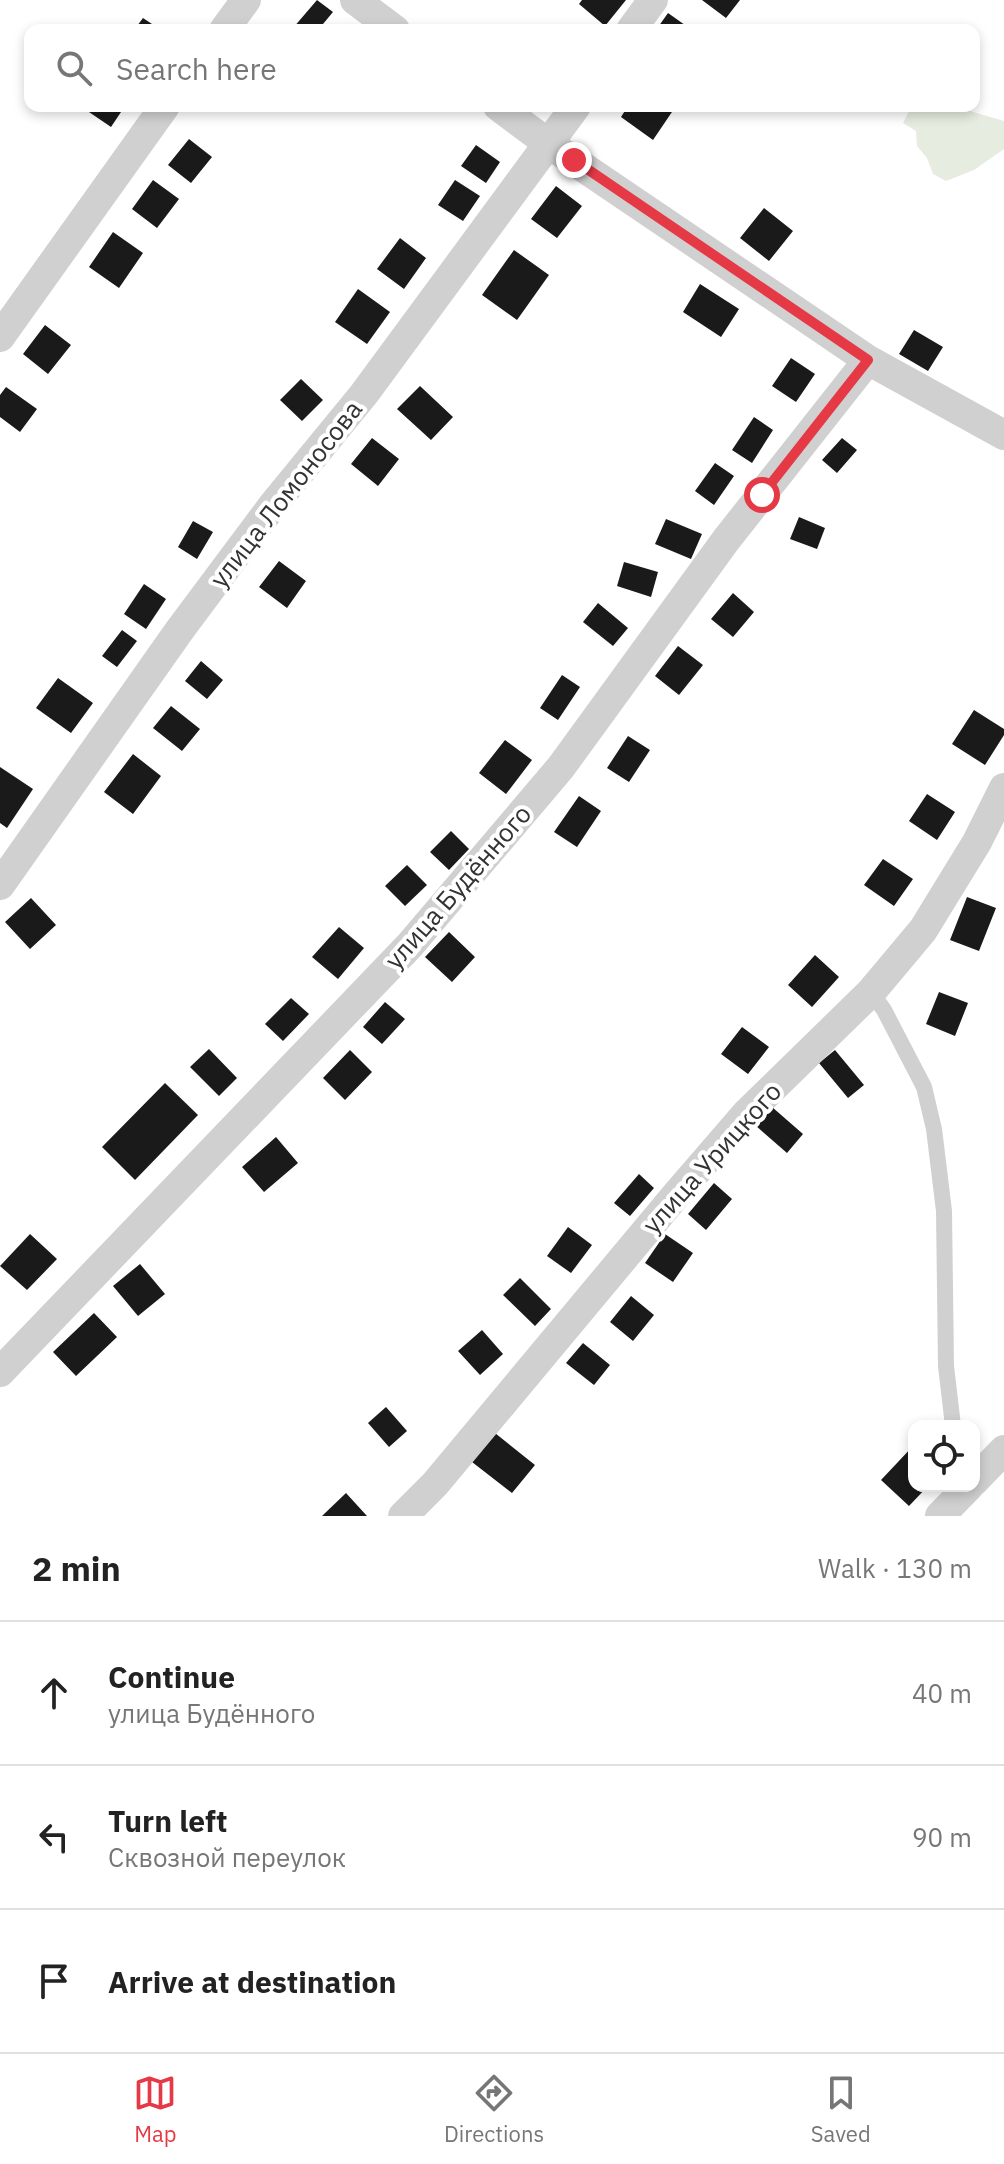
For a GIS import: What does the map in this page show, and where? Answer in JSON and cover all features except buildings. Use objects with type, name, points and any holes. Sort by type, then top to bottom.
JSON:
[{"type":"street","points":[[228,24],[246,0]]},
{"type":"street","points":[[355,0],[387,24]]},
{"type":"street","points":[[635,24],[653,0]]},
{"type":"street","points":[[0,337],[161,112]]},
{"type":"street","points":[[506,112],[868,360],[1004,435]]},
{"type":"street","name":"улица Ломоносова","points":[[0,885],[179,631],[273,505],[364,394],[572,112]]},
{"type":"street","name":"улица Будённого","points":[[0,1372],[410,945],[561,767],[726,540],[868,360]]},
{"type":"street","name":"улица Урицкого","points":[[403,1516],[435,1484],[746,1114],[871,992],[923,930],[977,842],[1004,788]]},
{"type":"street","points":[[980,1475],[1004,1450]]},
{"type":"street","points":[[940,1516],[963,1492]]},
{"type":"lane","points":[[871,992],[884,1010],[924,1087],[934,1129],[944,1211],[946,1366],[952,1420]]},
{"type":"shaded area","points":[[908,112],[973,112],[1004,121],[1004,149],[974,170],[946,181],[933,174],[927,158],[917,146],[916,131],[903,123]]},
{"type":"route","points":[[574,160],[868,360],[762,495]]}]
